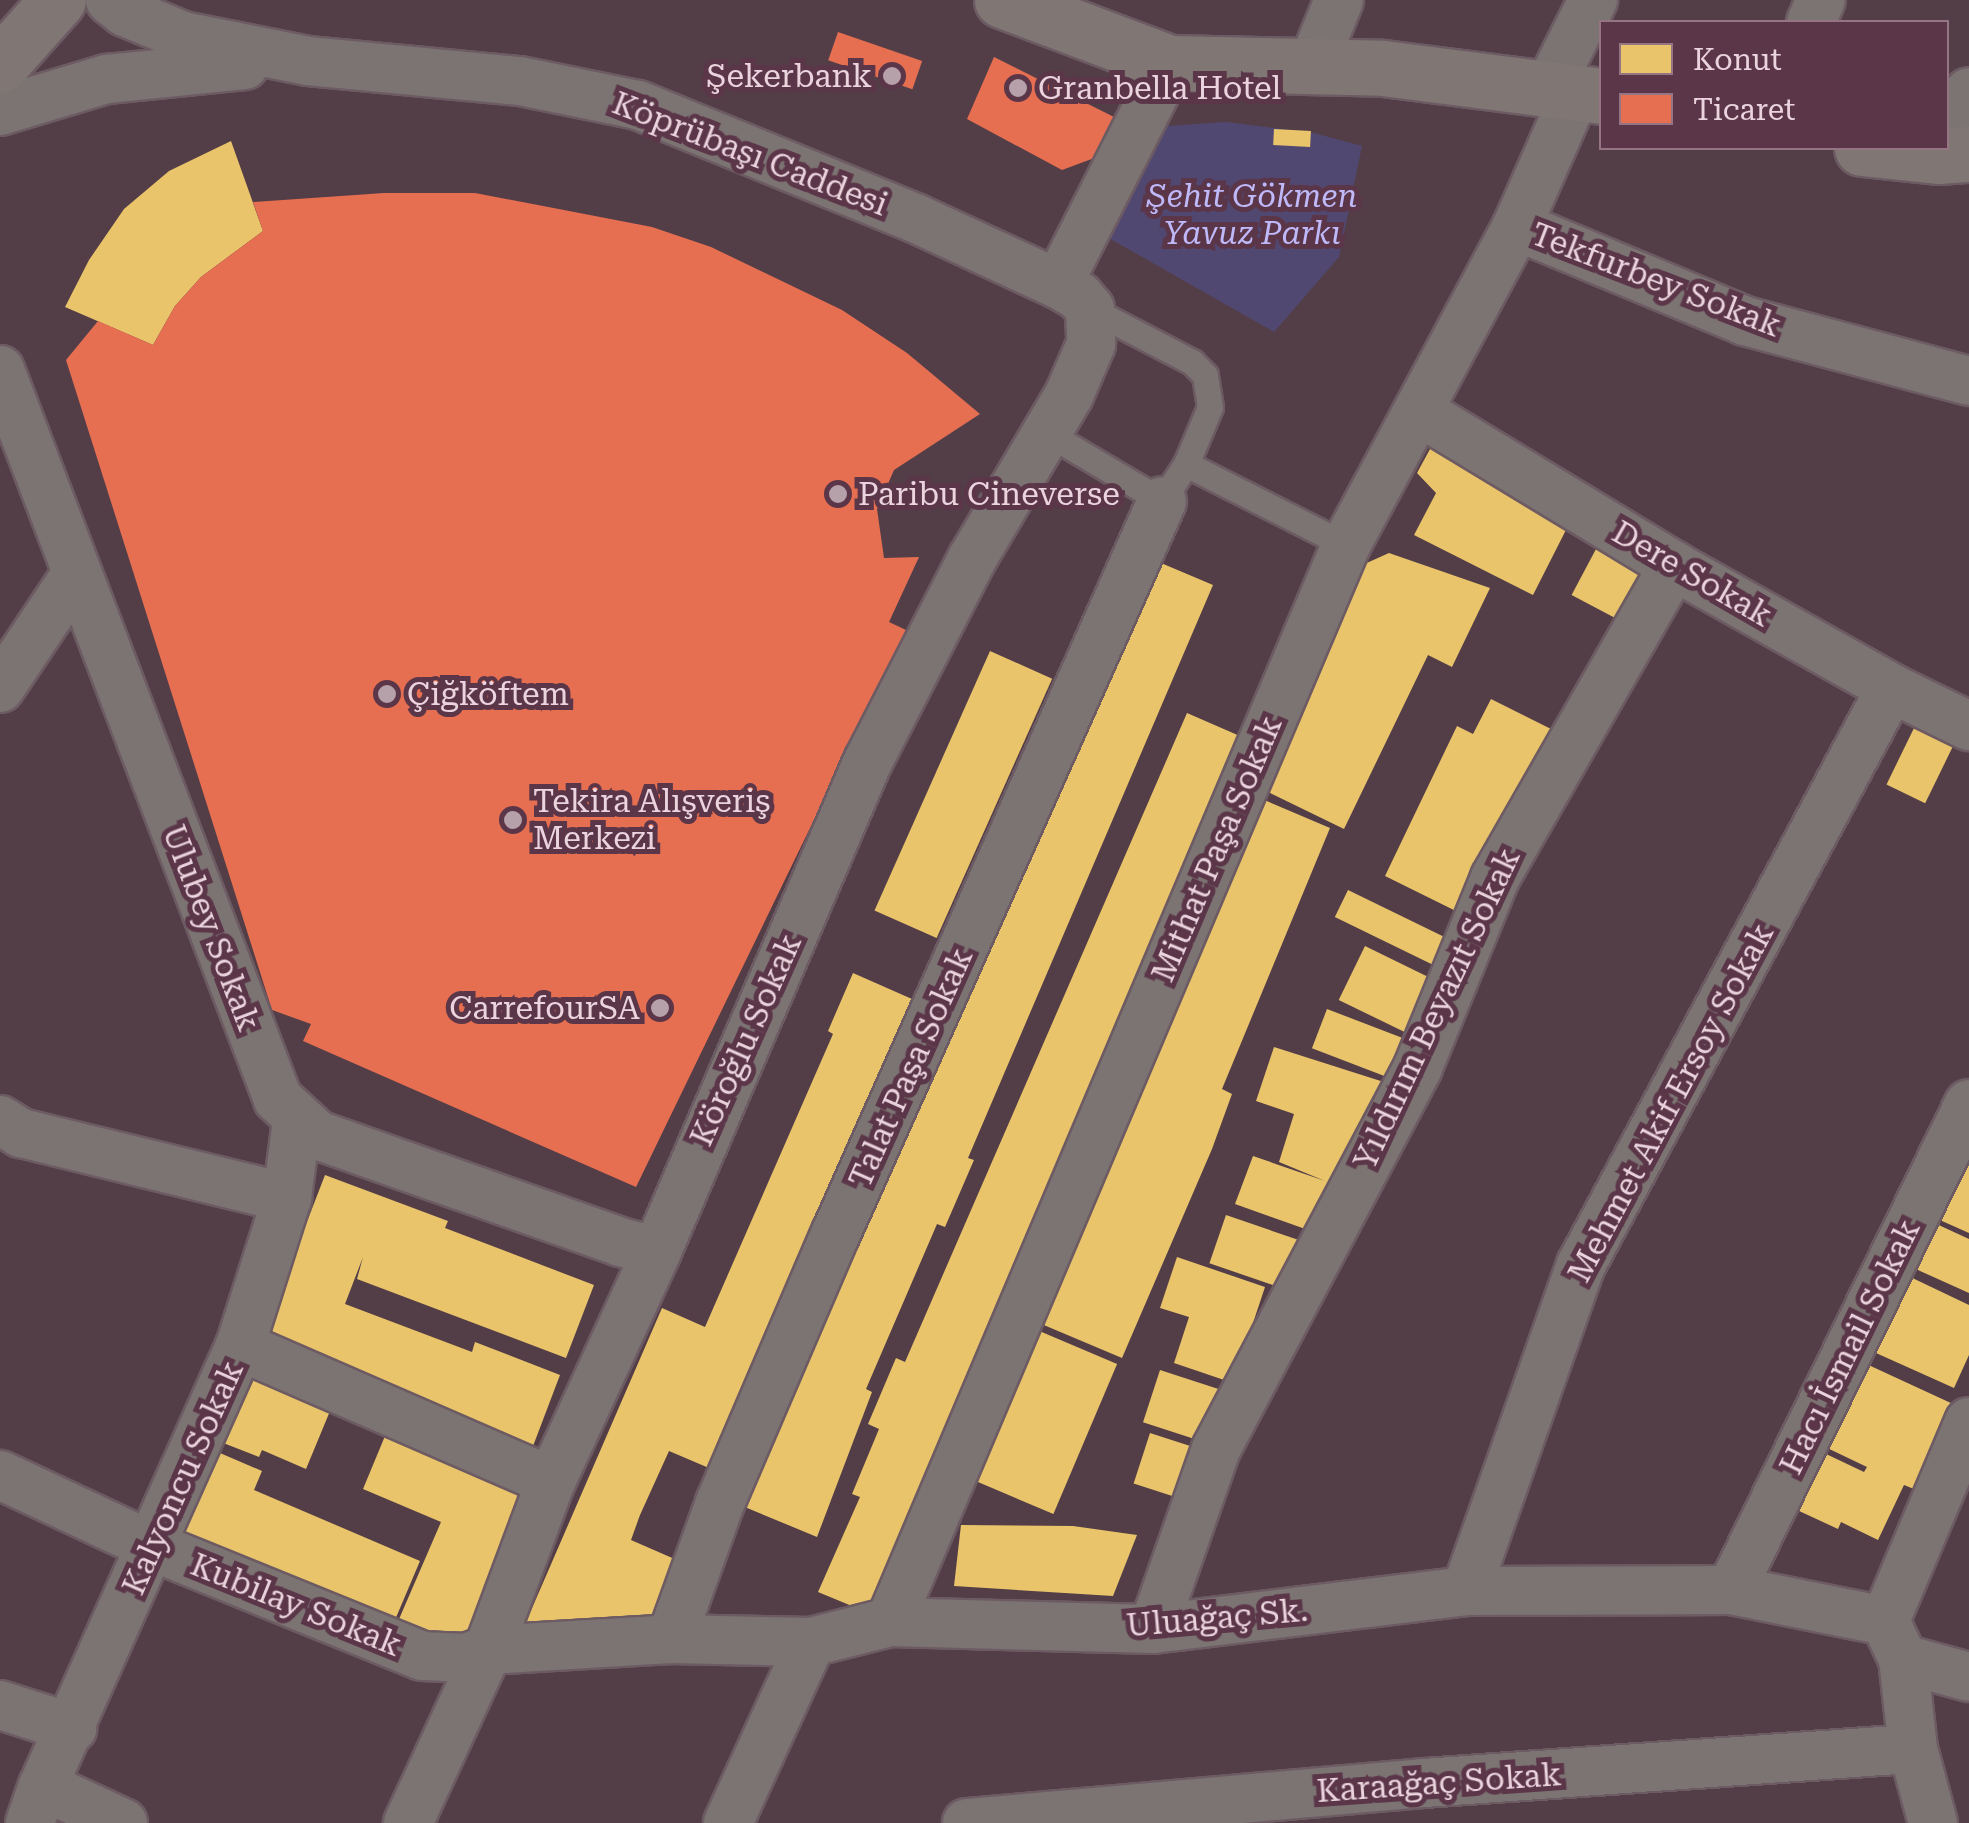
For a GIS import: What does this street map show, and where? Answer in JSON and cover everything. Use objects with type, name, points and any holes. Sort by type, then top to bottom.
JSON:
[{"type":"street","points":[[0,66],[58,0]]},
{"type":"street","name":"Köprübaşı Caddesi","points":[[110,0],[125,12],[183,36],[308,61],[520,81],[638,106],[805,170],[1074,297]]},
{"type":"street","points":[[1002,0],[1170,63],[1382,68],[1575,93]]},
{"type":"street","points":[[1311,69],[1339,0]]},
{"type":"street","name":"Mithat Paşa Sokak","points":[[890,1622],[1346,545],[1517,226],[1575,93],[1593,0]]},
{"type":"street","name":"Köprübaşı Caddesi","points":[[0,110],[107,79],[308,61]]},
{"type":"street","points":[[1074,297],[1170,63]]},
{"type":"street","points":[[1949,149],[1969,92]]},
{"type":"street","name":"Tekfurbey Sokak","points":[[1517,226],[1745,321],[1969,381]]},
{"type":"street","name":"Köroğlu Sokak","points":[[408,1823],[488,1650],[551,1481],[656,1251],[868,761],[972,559],[1047,433],[1092,344],[1074,297]]},
{"type":"street","name":"Ulubey Sokak","points":[[0,370],[75,576],[278,1099],[317,1136],[620,1242],[656,1251]]},
{"type":"street","name":"Dere Sokak","points":[[1420,412],[1674,566],[1890,688],[1969,726]]},
{"type":"street","name":"Talat Paşa Sokak","points":[[671,1640],[720,1503],[836,1233],[1174,482]]},
{"type":"street","name":"Yıldırım Beyazıt Sokak","points":[[1153,1629],[1216,1449],[1418,1067],[1496,878],[1674,566]]},
{"type":"street","points":[[0,688],[75,576]]},
{"type":"street","name":"Mehmet Akif Ersoy Sokak","points":[[1466,1591],[1581,1265],[1890,688]]},
{"type":"street","name":"Hacı İsmail Sokak","points":[[1731,1590],[1969,1104]]},
{"type":"street","points":[[0,1120],[21,1133],[287,1198]]},
{"type":"street","name":"Kalyoncu Sokak","points":[[36,1804],[240,1346],[287,1198],[297,1120]]},
{"type":"street","points":[[240,1346],[551,1481]]},
{"type":"street","points":[[1933,1823],[1912,1749],[1894,1640],[1969,1422]]},
{"type":"street","name":"Kubilay Sokak","points":[[0,1475],[154,1546],[422,1656],[466,1658],[488,1650]]},
{"type":"street","name":"Uluağaç Sk.","points":[[488,1650],[671,1640],[810,1642],[890,1622],[1153,1629],[1466,1591],[1731,1590],[1894,1640],[1969,1677]]},
{"type":"street","points":[[728,1823],[810,1642]]},
{"type":"street","points":[[0,1705],[72,1728]]},
{"type":"street","name":"Karaağaç Sokak","points":[[967,1823],[1424,1784],[1912,1749]]},
{"type":"street","points":[[36,1804],[123,1823]]},
{"type":"lane","points":[[1074,297],[1192,362],[1205,375],[1210,407],[1174,482]]},
{"type":"lane","points":[[1047,433],[1346,545]]},
{"type":"green space","name":"Şehit Gökmen Yavuz Parkı","points":[[1226,122],[1314,133],[1362,146],[1339,257],[1274,332],[1100,233],[1152,127]]},
{"type":"building: Konut","points":[[1274,129],[1311,131],[1310,147],[1273,145]]},
{"type":"building: Konut","points":[[231,141],[263,231],[201,277],[175,306],[153,345],[65,307],[89,260],[124,209],[169,171]]},
{"type":"building: Konut","points":[[1436,438],[1511,495],[1569,524],[1533,595],[1414,535],[1436,493],[1417,473]]},
{"type":"building: Konut","points":[[1596,549],[1642,573],[1618,619],[1572,595]]},
{"type":"building: Konut","points":[[1389,553],[1490,588],[1452,667],[1428,655],[1344,829],[1260,788],[1343,615],[1360,566]]},
{"type":"building: Konut","points":[[1161,563],[1213,585],[968,1158],[974,1160],[945,1227],[937,1224],[866,1389],[872,1392],[817,1537],[740,1505],[1141,569]]},
{"type":"building: Konut","points":[[990,651],[1052,679],[937,938],[874,910]]},
{"type":"building: Konut","points":[[1491,699],[1561,734],[1470,918],[1385,876],[1457,726],[1473,734]]},
{"type":"building: Konut","points":[[1187,713],[1249,740],[876,1616],[818,1592],[860,1497],[852,1494],[879,1429],[868,1424],[896,1358],[905,1362]]},
{"type":"building: Konut","points":[[1915,726],[1954,745],[1925,803],[1887,784]]},
{"type":"building: Konut","points":[[1255,796],[1330,828],[1222,1089],[1232,1094],[1212,1149],[1122,1358],[1039,1323]]},
{"type":"building: Konut","points":[[1348,890],[1453,941],[1440,968],[1335,917]]},
{"type":"building: Konut","points":[[1365,946],[1432,979],[1406,1033],[1339,1000]]},
{"type":"building: Konut","points":[[853,973],[921,1003],[716,1471],[669,1451],[640,1515],[631,1540],[686,1564],[660,1624],[526,1622],[662,1308],[705,1327],[833,1034],[828,1031]]},
{"type":"building: Konut","points":[[1327,1009],[1403,1038],[1388,1077],[1312,1048]]},
{"type":"building: Konut","points":[[1274,1047],[1387,1083],[1325,1236],[1235,1204],[1253,1156],[1325,1181],[1279,1162],[1294,1114],[1256,1101]]},
{"type":"building: Konut","points":[[1969,1141],[1969,1233],[1933,1217]]},
{"type":"building: Konut","points":[[325,1175],[448,1221],[445,1228],[594,1285],[566,1358],[357,1279],[363,1257],[345,1304],[472,1352],[475,1342],[560,1375],[530,1454],[259,1346]]},
{"type":"building: Konut","points":[[1226,1215],[1311,1244],[1294,1293],[1209,1263]]},
{"type":"building: Konut","points":[[1930,1221],[1969,1239],[1969,1293],[1909,1266]]},
{"type":"building: Konut","points":[[1177,1257],[1265,1287],[1233,1383],[1174,1363],[1189,1317],[1160,1308]]},
{"type":"building: Konut","points":[[1904,1274],[1969,1305],[1969,1355],[1954,1388],[1876,1353],[1896,1311],[1888,1307]]},
{"type":"building: Konut","points":[[1037,1330],[1117,1364],[1053,1514],[973,1480]]},
{"type":"building: Konut","points":[[246,1362],[335,1399],[306,1469],[262,1450],[259,1457],[213,1439]]},
{"type":"building: Konut","points":[[1862,1362],[1953,1404],[1914,1489],[1904,1485],[1878,1540],[1841,1522],[1838,1529],[1797,1510],[1824,1453],[1864,1472],[1867,1467],[1823,1446]]},
{"type":"building: Konut","points":[[1160,1370],[1232,1393],[1215,1446],[1143,1422]]},
{"type":"building: Konut","points":[[1150,1433],[1208,1452],[1192,1502],[1134,1483]]},
{"type":"building: Konut","points":[[385,1436],[537,1500],[479,1638],[393,1633],[441,1522],[363,1489]]},
{"type":"building: Konut","points":[[206,1447],[262,1471],[254,1490],[420,1561],[392,1627],[170,1531]]},
{"type":"building: Konut","points":[[961,1525],[1073,1526],[1137,1535],[1113,1596],[954,1586]]},
{"type":"building: Ticaret","name":"Şekerbank","points":[[838,32],[922,61],[912,89],[828,60]]},
{"type":"building: Ticaret","name":"Granbella Hotel","points":[[994,57],[1118,119],[1105,154],[1062,170],[967,119]]},
{"type":"building: Ticaret","name":"Tekira Alışveriş Merkezi","points":[[384,193],[475,193],[652,227],[711,247],[842,310],[907,353],[980,414],[894,470],[877,509],[884,558],[919,557],[889,622],[906,630],[636,1187],[303,1041],[311,1024],[272,1010],[66,360],[98,321],[153,345],[175,306],[201,277],[263,231],[253,202]]},
{"type":"place","name":"Şekerbank","points":[[892,76]]},
{"type":"place","name":"Granbella Hotel","points":[[1018,88]]},
{"type":"place","name":"Paribu Cineverse","points":[[838,494]]},
{"type":"place","name":"Çiğköftem","points":[[387,694]]},
{"type":"place","name":"Tekira Alışveriş Merkezi","points":[[513,820]]},
{"type":"place","name":"CarrefourSA","points":[[660,1008]]}]
